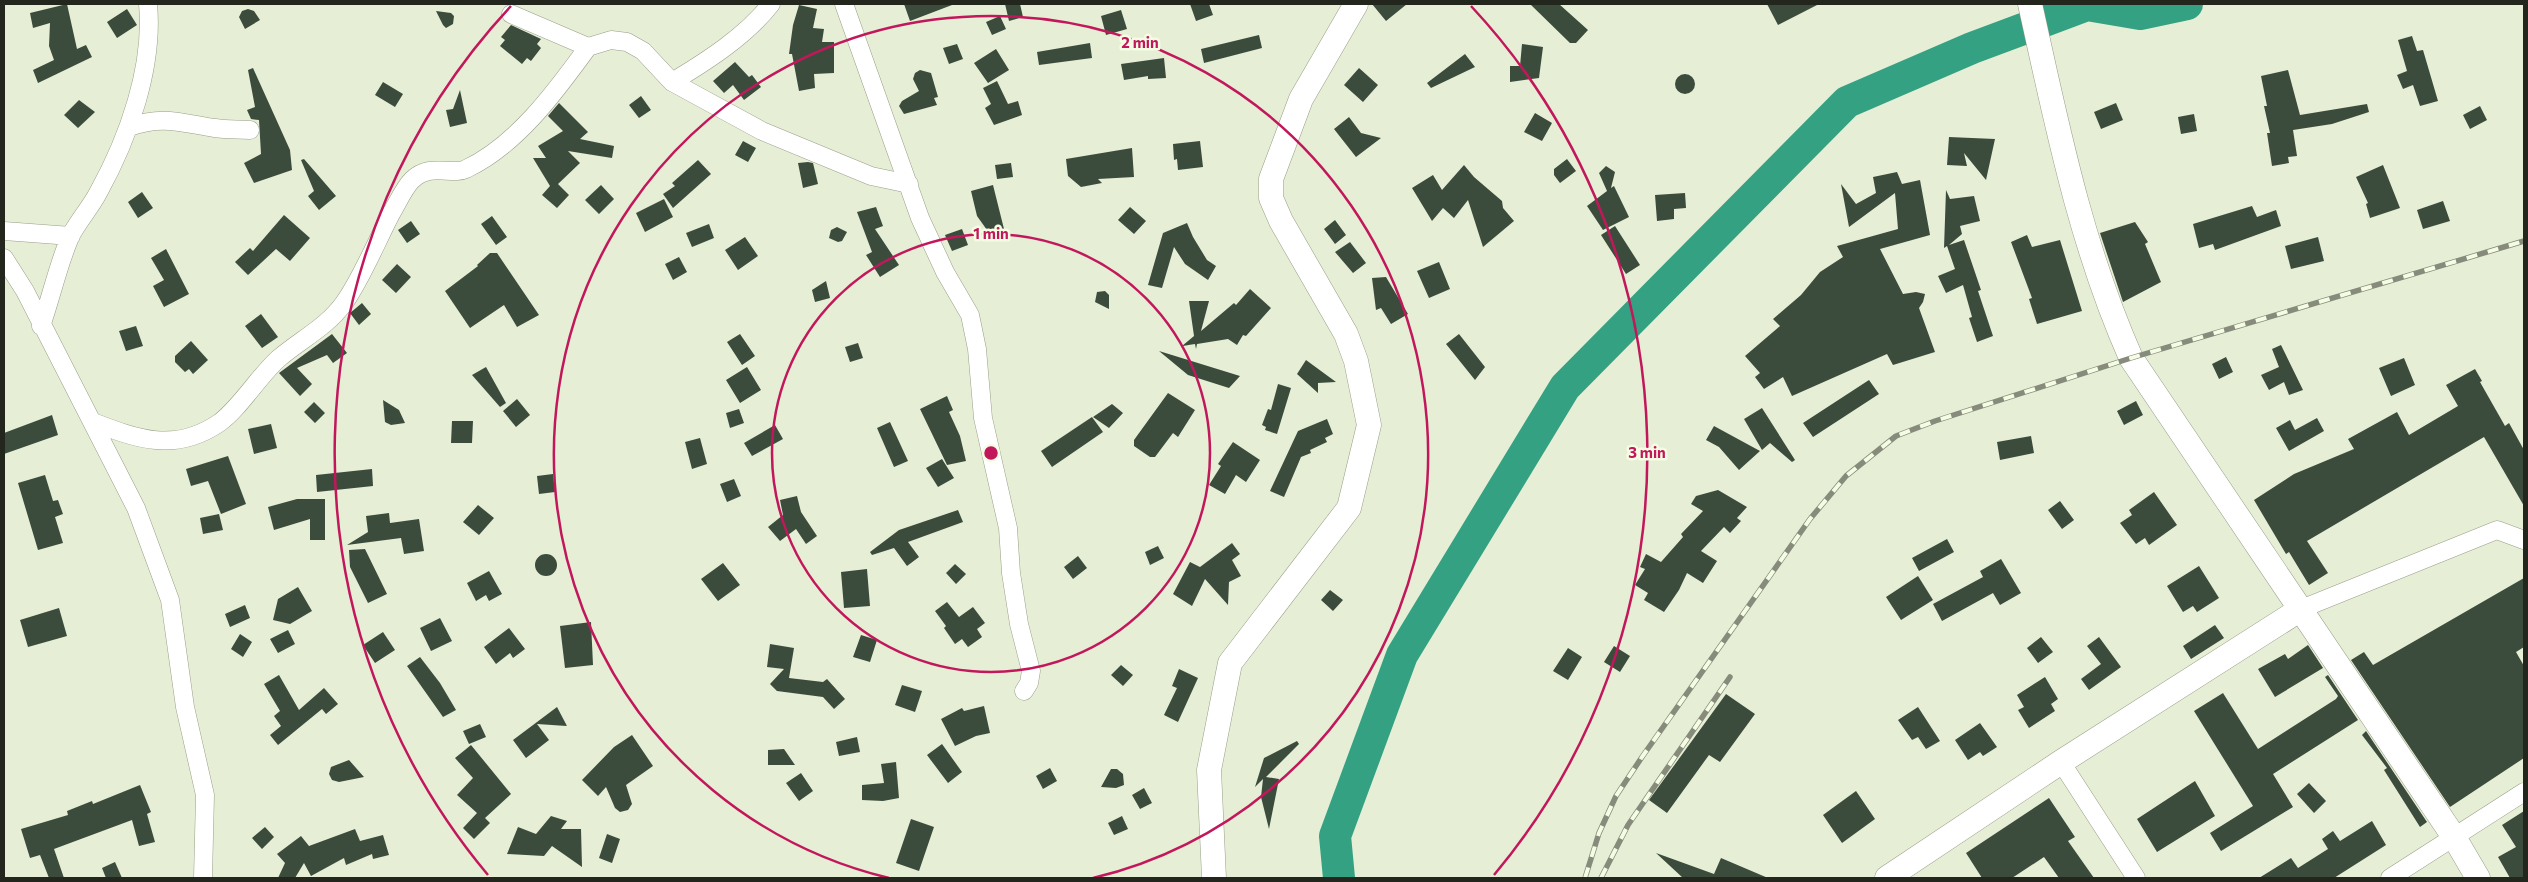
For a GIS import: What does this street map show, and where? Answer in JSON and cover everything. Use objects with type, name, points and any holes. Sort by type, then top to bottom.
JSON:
[{"type":"street","points":[[41,326],[71,236],[98,194],[130,127],[146,55],[150,23],[148,4]]},
{"type":"street","points":[[672,82],[698,67],[726,46],[771,4]]},
{"type":"street","points":[[844,4],[920,218],[945,272],[970,315],[977,349],[983,418],[1008,528],[1011,573],[1019,624],[1031,671],[1029,682],[1024,691]]},
{"type":"street","points":[[1214,878],[1209,770],[1230,663],[1349,508],[1369,425],[1356,361],[1346,334],[1281,221],[1272,198],[1270,179],[1300,99],[1356,4]]},
{"type":"street","points":[[2030,4],[2068,175],[2108,305],[2131,358],[2454,837],[2478,878]]},
{"type":"street","points":[[512,14],[588,47]]},
{"type":"street","points":[[93,422],[136,438],[172,441],[192,436],[219,422],[278,359],[312,335],[345,302],[411,180],[421,173],[443,169],[463,171],[483,160],[520,129],[560,85],[588,47],[611,40],[627,42],[643,51],[672,82],[762,131],[871,176],[909,184]]},
{"type":"street","points":[[130,127],[152,120],[162,120],[182,121],[215,128],[250,130]]},
{"type":"street","points":[[4,231],[71,236]]},
{"type":"street","points":[[4,258],[25,291],[41,326],[93,422],[136,508],[170,600],[185,707],[205,795],[203,878]]},
{"type":"street","points":[[1887,878],[2061,762],[2301,609],[2497,530],[2524,540]]},
{"type":"street","points":[[2061,762],[2136,878]]},
{"type":"street","points":[[2390,878],[2524,792]]},
{"type":"building","points":[[67,4],[77,49],[86,45],[92,57],[38,83],[33,70],[54,60],[49,46],[50,23],[33,28],[30,13]]},
{"type":"building","points":[[904,4],[952,4],[952,5],[910,21]]},
{"type":"building","points":[[1005,4],[1020,4],[1023,17],[1009,21]]},
{"type":"building","points":[[1190,4],[1209,4],[1213,15],[1196,21]]},
{"type":"building","points":[[1372,4],[1407,4],[1386,21]]},
{"type":"building","points":[[1530,4],[1559,4],[1588,30],[1576,43],[1570,43]]},
{"type":"building","points":[[1767,4],[1819,4],[1778,25]]},
{"type":"building","points":[[799,5],[817,9],[813,28],[824,29],[822,42],[834,42],[834,73],[814,74],[815,88],[799,91],[792,54],[789,54],[793,25]]},
{"type":"building","points":[[127,9],[137,25],[117,38],[107,22]]},
{"type":"building","points":[[248,9],[254,11],[260,20],[245,29],[239,17],[242,11]]},
{"type":"building","points":[[1121,10],[1127,29],[1106,35],[1101,16]]},
{"type":"building","points":[[436,11],[451,13],[454,16],[453,24],[446,28]]},
{"type":"building","points":[[1000,16],[1006,29],[992,35],[986,22]]},
{"type":"building","points":[[511,25],[541,39],[537,44],[541,48],[531,61],[527,58],[522,64],[500,46],[505,40],[501,37]]},
{"type":"building","points":[[1259,35],[1262,48],[1204,63],[1201,49]]},
{"type":"building","points":[[2412,36],[2417,51],[2423,50],[2438,101],[2420,106],[2413,85],[2403,89],[2397,75],[2407,71],[2398,40]]},
{"type":"building","points":[[1090,43],[1092,58],[1039,65],[1037,52]]},
{"type":"building","points":[[957,44],[963,59],[949,64],[943,48]]},
{"type":"building","points":[[1522,44],[1543,47],[1539,78],[1510,82],[1510,66],[1520,66]]},
{"type":"building","points":[[996,49],[1009,70],[988,83],[974,63]]},
{"type":"building","points":[[1465,54],[1475,67],[1431,88],[1427,83]]},
{"type":"building","points":[[1164,58],[1166,78],[1148,79],[1148,76],[1124,80],[1121,64]]},
{"type":"building","points":[[735,62],[749,77],[752,75],[761,87],[744,100],[733,85],[724,93],[713,81]]},
{"type":"building","points":[[253,68],[290,150],[292,170],[254,183],[244,163],[261,154],[259,120],[251,119],[247,110],[255,107],[248,70]]},
{"type":"building","points":[[1359,68],[1378,85],[1363,102],[1344,85]]},
{"type":"building","points":[[920,70],[931,73],[938,97],[934,98],[937,105],[904,114],[899,106],[902,101],[919,91],[913,79],[915,73]]},
{"type":"building","points":[[2288,70],[2300,115],[2367,104],[2369,112],[2332,124],[2293,130],[2297,156],[2288,157],[2289,163],[2272,166],[2267,133],[2270,133],[2264,106],[2267,106],[2261,76]]},
{"type":"building","points":[[1685,74],[1692,77],[1695,84],[1692,91],[1685,94],[1678,91],[1675,84],[1678,77]]},
{"type":"building","points":[[997,81],[1008,104],[1018,101],[1022,115],[994,125],[985,108],[991,104],[983,88]]},
{"type":"building","points":[[383,82],[403,94],[395,107],[375,95]]},
{"type":"building","points":[[460,90],[467,123],[450,127],[446,110],[453,109]]},
{"type":"building","points":[[641,96],[651,110],[639,118],[629,105]]},
{"type":"building","points":[[79,100],[95,112],[78,128],[64,115]]},
{"type":"building","points":[[559,103],[588,132],[580,139],[614,146],[612,158],[568,151],[580,163],[558,184],[569,195],[557,208],[542,195],[550,186],[533,158],[546,158],[538,146],[563,131],[548,116]]},
{"type":"building","points":[[2116,103],[2123,120],[2101,129],[2094,112]]},
{"type":"building","points":[[2480,106],[2487,120],[2470,129],[2463,115]]},
{"type":"building","points":[[1535,113],[1552,123],[1542,141],[1524,132]]},
{"type":"building","points":[[2194,114],[2197,131],[2181,134],[2178,117]]},
{"type":"building","points":[[1349,117],[1361,133],[1381,138],[1356,157],[1334,129]]},
{"type":"building","points":[[1949,137],[1995,139],[1986,180],[1964,153],[1967,166],[1947,165]]},
{"type":"building","points":[[743,141],[756,148],[748,162],[735,155]]},
{"type":"building","points":[[1200,141],[1203,167],[1178,170],[1177,159],[1174,160],[1173,144]]},
{"type":"building","points":[[1132,148],[1134,177],[1098,179],[1102,183],[1081,187],[1068,176],[1066,159]]},
{"type":"building","points":[[304,159],[336,196],[319,210],[308,196],[314,191],[301,160]]},
{"type":"building","points":[[1567,159],[1576,171],[1560,183],[1554,175],[1554,169]]},
{"type":"building","points":[[698,160],[711,174],[673,208],[663,194],[675,186],[672,183]]},
{"type":"building","points":[[798,163],[813,163],[818,184],[803,188]]},
{"type":"building","points":[[1011,163],[1013,177],[997,179],[995,165]]},
{"type":"building","points":[[1464,165],[1474,177],[1502,201],[1503,208],[1514,221],[1483,247],[1468,200],[1454,218],[1443,208],[1432,221],[1412,188],[1433,175],[1442,190]]},
{"type":"building","points":[[2383,165],[2400,208],[2370,218],[2366,204],[2368,203],[2356,177]]},
{"type":"building","points":[[1606,166],[1615,172],[1611,188],[1614,186],[1629,217],[1603,230],[1587,206],[1607,191],[1599,173]]},
{"type":"building","points":[[1897,172],[1902,184],[1920,180],[1930,235],[1880,249],[1903,294],[1916,292],[1925,294],[1919,308],[1935,352],[1893,365],[1887,354],[1792,396],[1783,377],[1764,389],[1755,377],[1760,373],[1745,356],[1780,326],[1773,319],[1801,295],[1820,272],[1843,257],[1837,246],[1898,229],[1895,193],[1849,227],[1841,184],[1856,204],[1876,193],[1873,177]]},
{"type":"building","points":[[601,185],[614,199],[599,214],[585,200]]},
{"type":"building","points":[[993,185],[1004,229],[992,237],[977,216],[971,191]]},
{"type":"building","points":[[1946,190],[1950,199],[1974,196],[1980,221],[1960,226],[1962,234],[1949,245],[1964,240],[1981,290],[1978,291],[1993,336],[1977,342],[1969,318],[1972,317],[1963,285],[1946,293],[1938,276],[1955,269],[1947,246],[1944,248]]},
{"type":"building","points":[[142,192],[153,208],[138,218],[128,202]]},
{"type":"building","points":[[1685,193],[1686,208],[1674,209],[1674,219],[1657,221],[1655,195]]},
{"type":"building","points":[[664,199],[673,217],[645,232],[636,213]]},
{"type":"building","points":[[2443,201],[2450,221],[2423,229],[2417,210]]},
{"type":"building","points":[[2252,206],[2257,217],[2276,210],[2281,226],[2215,250],[2213,244],[2199,248],[2193,224]]},
{"type":"building","points":[[876,207],[883,226],[875,229],[899,265],[880,277],[866,255],[872,252],[857,212]]},
{"type":"building","points":[[1130,207],[1146,221],[1134,234],[1118,220]]},
{"type":"building","points":[[284,215],[310,238],[290,261],[276,249],[248,275],[235,262],[250,248],[253,251]]},
{"type":"building","points":[[492,216],[507,237],[496,245],[481,224]]},
{"type":"building","points":[[1335,220],[1346,235],[1335,244],[1324,229]]},
{"type":"building","points":[[411,221],[420,234],[407,243],[398,230]]},
{"type":"building","points":[[2135,222],[2148,242],[2145,244],[2161,282],[2123,302],[2100,233]]},
{"type":"building","points":[[1187,223],[1207,260],[1216,266],[1208,280],[1185,264],[1174,247],[1162,288],[1148,285],[1163,233]]},
{"type":"building","points":[[709,224],[714,238],[692,247],[686,233]]},
{"type":"building","points":[[1615,226],[1640,265],[1626,274],[1601,235]]},
{"type":"building","points":[[837,227],[847,232],[842,241],[838,242],[829,238],[831,230]]},
{"type":"building","points":[[962,229],[968,245],[952,251],[945,235]]},
{"type":"building","points":[[2027,235],[2032,247],[2060,240],[2082,311],[2037,324],[2029,299],[2032,298],[2011,242]]},
{"type":"building","points":[[745,237],[758,256],[738,270],[725,250]]},
{"type":"building","points":[[2318,237],[2324,261],[2291,269],[2285,246]]},
{"type":"building","points":[[1350,242],[1366,263],[1353,273],[1335,252]]},
{"type":"building","points":[[166,249],[189,294],[164,307],[153,286],[164,280],[151,258]]},
{"type":"building","points":[[490,253],[497,253],[539,315],[517,327],[504,305],[470,328],[445,291],[478,266]]},
{"type":"building","points":[[679,257],[687,272],[673,280],[665,264]]},
{"type":"building","points":[[1439,262],[1450,289],[1429,298],[1417,271]]},
{"type":"building","points":[[397,264],[411,277],[396,293],[382,280]]},
{"type":"building","points":[[1386,277],[1408,314],[1391,324],[1381,308],[1376,310],[1372,278]]},
{"type":"building","points":[[826,281],[830,298],[815,302],[812,290]]},
{"type":"building","points":[[1250,289],[1271,308],[1246,336],[1243,335],[1237,345],[1228,339],[1197,344],[1196,349],[1195,344],[1182,346],[1194,336],[1189,301],[1209,301],[1201,331],[1234,303],[1236,305]]},
{"type":"building","points":[[1105,291],[1109,295],[1109,309],[1095,302],[1097,292]]},
{"type":"building","points":[[362,303],[371,314],[359,325],[350,313]]},
{"type":"building","points":[[261,314],[278,337],[262,348],[245,326]]},
{"type":"building","points":[[136,326],[143,346],[126,351],[119,331]]},
{"type":"building","points":[[332,334],[347,353],[333,363],[327,355],[297,368],[312,384],[300,396],[279,373]]},
{"type":"building","points":[[740,334],[755,356],[742,365],[727,342]]},
{"type":"building","points":[[1459,334],[1485,367],[1475,380],[1446,344]]},
{"type":"building","points":[[191,341],[208,360],[193,374],[189,369],[185,372],[175,362],[175,356]]},
{"type":"building","points":[[858,343],[863,358],[850,362],[845,347]]},
{"type":"building","points":[[2281,345],[2303,390],[2289,395],[2284,382],[2269,390],[2261,375],[2279,367],[2272,349]]},
{"type":"building","points":[[1159,351],[1240,376],[1229,388],[1188,375]]},
{"type":"building","points":[[2226,357],[2233,372],[2219,379],[2212,364]]},
{"type":"building","points":[[2404,358],[2415,385],[2391,396],[2379,368]]},
{"type":"building","points":[[1306,360],[1336,382],[1318,383],[1318,393],[1297,374]]},
{"type":"building","points":[[486,367],[506,403],[500,407],[472,375]]},
{"type":"building","points":[[747,367],[761,390],[740,403],[726,380]]},
{"type":"building","points":[[2475,369],[2482,381],[2480,382],[2505,426],[2509,423],[2524,450],[2524,506],[2484,437],[2307,541],[2328,573],[2309,585],[2289,552],[2286,554],[2254,500],[2294,474],[2354,449],[2348,439],[2397,412],[2409,435],[2458,406],[2446,385]]},
{"type":"building","points":[[1869,380],[1879,394],[1813,437],[1803,423]]},
{"type":"building","points":[[1278,384],[1291,388],[1277,434],[1265,430],[1266,427],[1262,425],[1268,409],[1271,410]]},
{"type":"building","points":[[1168,393],[1195,410],[1178,437],[1173,433],[1155,457],[1150,457],[1134,446],[1134,440]]},
{"type":"building","points":[[947,396],[953,410],[949,412],[960,436],[966,461],[947,465],[920,409]]},
{"type":"building","points":[[517,399],[530,415],[516,427],[503,411]]},
{"type":"building","points":[[383,400],[399,410],[405,423],[391,425],[385,422]]},
{"type":"building","points":[[2136,401],[2143,415],[2124,425],[2117,411]]},
{"type":"building","points":[[314,402],[325,413],[315,423],[304,412]]},
{"type":"building","points":[[1112,404],[1123,413],[1109,428],[1093,417]]},
{"type":"building","points":[[1762,408],[1795,460],[1792,462],[1770,443],[1762,450],[1744,419]]},
{"type":"building","points":[[739,409],[744,423],[730,428],[726,413]]},
{"type":"building","points":[[52,415],[58,435],[4,454],[4,433]]},
{"type":"building","points":[[1092,417],[1103,432],[1052,467],[1041,451]]},
{"type":"building","points":[[2317,418],[2324,431],[2289,451],[2276,428],[2290,420],[2295,430]]},
{"type":"building","points":[[1327,419],[1333,434],[1325,438],[1327,442],[1310,450],[1311,453],[1301,457],[1284,497],[1270,491],[1298,431]]},
{"type":"building","points":[[452,421],[473,421],[472,443],[451,443]]},
{"type":"building","points":[[890,422],[908,461],[894,467],[877,428]]},
{"type":"building","points":[[271,424],[277,448],[254,454],[248,429]]},
{"type":"building","points":[[775,425],[783,439],[752,456],[744,443]]},
{"type":"building","points":[[1714,426],[1760,451],[1739,470],[1719,447],[1706,440]]},
{"type":"building","points":[[2031,436],[2034,453],[2000,460],[1997,442]]},
{"type":"building","points":[[700,438],[707,464],[692,469],[685,442]]},
{"type":"building","points":[[1233,442],[1260,460],[1246,482],[1236,475],[1225,494],[1209,485],[1221,466],[1218,464]]},
{"type":"building","points":[[228,456],[246,504],[221,514],[208,481],[191,486],[186,469]]},
{"type":"building","points":[[942,459],[954,478],[938,487],[926,468]]},
{"type":"building","points":[[372,469],[373,486],[317,492],[316,475]]},
{"type":"building","points":[[553,474],[555,492],[539,494],[537,476]]},
{"type":"building","points":[[45,475],[53,501],[58,500],[63,514],[55,517],[63,543],[38,550],[18,483]]},
{"type":"building","points":[[734,479],[741,496],[727,502],[720,484]]},
{"type":"building","points":[[1718,490],[1747,507],[1737,518],[1741,521],[1730,533],[1724,527],[1701,551],[1717,561],[1703,583],[1687,573],[1679,590],[1664,612],[1644,600],[1648,593],[1635,585],[1645,569],[1640,567],[1646,554],[1661,562],[1683,537],[1681,534],[1703,511],[1691,504],[1696,496]]},
{"type":"building","points":[[2154,492],[2177,525],[2149,545],[2145,538],[2136,544],[2120,523],[2132,515],[2129,510]]},
{"type":"building","points":[[797,496],[801,512],[817,536],[806,544],[796,529],[780,541],[768,527],[783,515],[780,500]]},
{"type":"building","points":[[297,499],[325,499],[325,540],[310,540],[310,519],[274,530],[268,507]]},
{"type":"building","points":[[2060,501],[2074,520],[2062,529],[2048,510]]},
{"type":"building","points":[[478,505],[494,518],[479,535],[463,522]]},
{"type":"building","points":[[958,510],[963,522],[908,542],[919,557],[907,566],[894,548],[872,555],[870,552],[899,530]]},
{"type":"building","points":[[389,513],[390,523],[419,519],[424,551],[404,554],[401,538],[347,545],[368,532],[366,516]]},
{"type":"building","points":[[219,514],[223,530],[203,534],[200,518]]},
{"type":"building","points":[[1947,539],[1954,552],[1919,571],[1912,558]]},
{"type":"building","points":[[1232,543],[1240,554],[1232,560],[1241,576],[1229,582],[1228,605],[1205,579],[1192,606],[1173,594],[1190,562],[1200,567]]},
{"type":"building","points":[[1158,546],[1164,558],[1150,565],[1145,552]]},
{"type":"building","points":[[365,549],[387,594],[368,603],[350,567],[349,550]]},
{"type":"building","points":[[546,554],[556,561],[557,565],[550,575],[546,576],[536,569],[535,565],[542,555]]},
{"type":"building","points":[[1078,556],[1087,568],[1073,579],[1064,567]]},
{"type":"building","points":[[2001,559],[2021,593],[2000,605],[1993,593],[1942,621],[1933,604],[1983,577],[1980,571]]},
{"type":"building","points":[[723,563],[740,585],[718,601],[701,579]]},
{"type":"building","points":[[955,564],[966,574],[956,584],[946,573]]},
{"type":"building","points":[[2199,566],[2219,598],[2197,612],[2193,606],[2183,612],[2167,586]]},
{"type":"building","points":[[867,569],[870,606],[844,608],[841,572]]},
{"type":"building","points":[[489,571],[502,594],[489,601],[486,595],[476,601],[467,583]]},
{"type":"building","points":[[1918,576],[1933,600],[1901,620],[1886,597]]},
{"type":"building","points":[[2524,578],[2524,647],[2516,652],[2524,666],[2524,758],[2450,807],[2351,660],[2364,652],[2373,665]]},
{"type":"building","points":[[298,587],[312,611],[290,624],[273,620],[278,599]]},
{"type":"building","points":[[1330,590],[1343,600],[1333,611],[1321,600]]},
{"type":"building","points":[[947,602],[959,617],[973,607],[985,623],[977,629],[982,637],[968,647],[962,639],[955,644],[944,628],[946,626],[935,611]]},
{"type":"building","points":[[245,605],[250,618],[230,627],[225,614]]},
{"type":"building","points":[[59,608],[67,636],[28,647],[20,620]]},
{"type":"building","points":[[440,618],[452,641],[431,651],[420,628]]},
{"type":"building","points":[[591,622],[593,665],[565,668],[560,626]]},
{"type":"building","points":[[2215,625],[2224,638],[2191,659],[2183,646]]},
{"type":"building","points":[[509,628],[525,649],[513,658],[510,653],[496,664],[484,647]]},
{"type":"building","points":[[288,630],[295,644],[278,653],[270,639]]},
{"type":"building","points":[[383,632],[395,650],[375,663],[363,645]]},
{"type":"building","points":[[240,634],[252,642],[243,657],[231,649]]},
{"type":"building","points":[[861,635],[877,640],[870,662],[853,657]]},
{"type":"building","points":[[2041,637],[2053,652],[2038,663],[2027,648]]},
{"type":"building","points":[[2099,637],[2121,667],[2089,690],[2081,679],[2101,664],[2087,646]]},
{"type":"building","points":[[770,644],[794,648],[789,678],[823,682],[827,679],[845,699],[834,709],[823,697],[777,691],[770,684],[784,669],[767,667]]},
{"type":"building","points":[[2308,645],[2323,668],[2275,697],[2258,669],[2285,654],[2288,659]]},
{"type":"building","points":[[1614,646],[1630,656],[1620,672],[1604,662]]},
{"type":"building","points":[[1568,648],[1582,657],[1568,680],[1553,671]]},
{"type":"building","points":[[420,657],[440,683],[456,710],[443,717],[407,666]]},
{"type":"building","points":[[1121,665],[1133,675],[1123,686],[1111,675]]},
{"type":"building","points":[[1179,669],[1198,678],[1178,722],[1164,715],[1177,688],[1172,686]]},
{"type":"building","points":[[279,675],[299,710],[324,688],[338,704],[326,714],[322,709],[278,745],[270,735],[281,726],[274,716],[280,711],[264,684]]},
{"type":"building","points":[[2328,675],[2358,720],[2273,774],[2293,807],[2221,851],[2210,833],[2253,806],[2194,711],[2223,693],[2258,749],[2336,699],[2338,696],[2325,677]]},
{"type":"building","points":[[2045,677],[2058,699],[2051,704],[2055,711],[2029,728],[2018,710],[2024,707],[2017,695]]},
{"type":"building","points":[[902,685],[922,691],[915,712],[895,705]]},
{"type":"building","points":[[1726,694],[1755,714],[1720,762],[1709,755],[1667,813],[1649,800]]},
{"type":"building","points":[[984,706],[990,733],[976,736],[955,746],[941,719],[962,708],[964,711]]},
{"type":"building","points":[[557,707],[567,726],[537,724],[549,740],[526,758],[513,740]]},
{"type":"building","points":[[1918,707],[1940,741],[1926,749],[1918,737],[1912,740],[1898,720]]},
{"type":"building","points":[[1980,723],[1997,747],[1983,756],[1980,752],[1968,760],[1955,740]]},
{"type":"building","points":[[480,724],[486,737],[469,744],[463,731]]},
{"type":"building","points":[[2366,731],[2427,822],[2420,827],[2384,770],[2387,768],[2362,735]]},
{"type":"building","points":[[632,735],[653,766],[626,785],[632,804],[628,810],[620,812],[615,808],[606,787],[598,796],[582,780],[614,747]]},
{"type":"building","points":[[857,737],[860,752],[839,756],[836,742]]},
{"type":"building","points":[[1297,741],[1299,744],[1266,777],[1279,779],[1269,829],[1261,797],[1263,779],[1255,787],[1264,758]]},
{"type":"building","points":[[942,744],[962,772],[948,783],[927,755]]},
{"type":"building","points":[[471,745],[511,794],[485,818],[490,823],[474,839],[463,828],[477,813],[457,795],[473,778],[455,758]]},
{"type":"building","points":[[784,749],[795,765],[768,765],[768,750]]},
{"type":"building","points":[[349,760],[364,777],[339,782],[332,780],[329,774],[331,767]]},
{"type":"building","points":[[896,762],[899,798],[883,801],[862,800],[862,785],[884,783],[881,764]]},
{"type":"building","points":[[1050,768],[1057,781],[1043,789],[1036,776]]},
{"type":"building","points":[[1111,769],[1117,769],[1123,774],[1124,785],[1116,788],[1101,787]]},
{"type":"building","points":[[801,773],[813,791],[799,801],[786,783]]},
{"type":"building","points":[[2195,781],[2215,816],[2157,852],[2137,819]]},
{"type":"building","points":[[2309,783],[2326,801],[2314,813],[2297,794]]},
{"type":"building","points":[[140,785],[151,812],[147,814],[155,842],[139,846],[132,820],[54,849],[64,878],[49,878],[40,855],[30,858],[21,829],[68,815],[67,811],[92,801],[93,804]]},
{"type":"building","points":[[1144,788],[1152,803],[1140,809],[1132,795]]},
{"type":"building","points":[[1856,791],[1875,819],[1842,843],[1823,815]]},
{"type":"building","points":[[2049,798],[2075,837],[2068,841],[2094,878],[2059,878],[2044,857],[2012,878],[1982,878],[1966,853]]},
{"type":"building","points":[[2524,811],[2524,878],[2510,878],[2498,857],[2516,847],[2502,825]]},
{"type":"building","points":[[551,816],[567,821],[561,829],[581,829],[582,867],[552,846],[544,856],[507,854],[518,827],[536,834]]},
{"type":"building","points":[[1122,816],[1128,829],[1114,835],[1108,823]]},
{"type":"building","points":[[911,819],[934,827],[919,871],[896,863]]},
{"type":"building","points":[[2372,821],[2386,845],[2334,878],[2259,878],[2291,858],[2298,868],[2328,849],[2322,839],[2333,831],[2340,841]]},
{"type":"building","points":[[265,827],[274,837],[262,849],[252,838]]},
{"type":"building","points":[[355,829],[360,841],[383,835],[389,855],[373,859],[372,854],[346,865],[344,858],[311,876],[304,863],[295,878],[278,878],[285,863],[277,854],[301,836],[309,846]]},
{"type":"building","points":[[607,834],[620,839],[612,863],[599,858]]},
{"type":"building","points":[[1656,853],[1714,874],[1721,858],[1768,878],[1683,878]]},
{"type":"building","points":[[115,862],[122,878],[106,878],[102,868]]},
{"type":"waterway","points":[[1339,878],[1335,836],[1402,655],[1565,387],[1847,102],[1972,48],[2087,5],[2140,14],[2187,4]]},
{"type":"railway","points":[[1585,878],[1599,833],[1616,796],[1642,757],[1810,519],[1846,476],[1896,436],[1935,421],[2131,358],[2524,241]]},
{"type":"railway","points":[[1601,878],[1628,825],[1730,677]]}]
